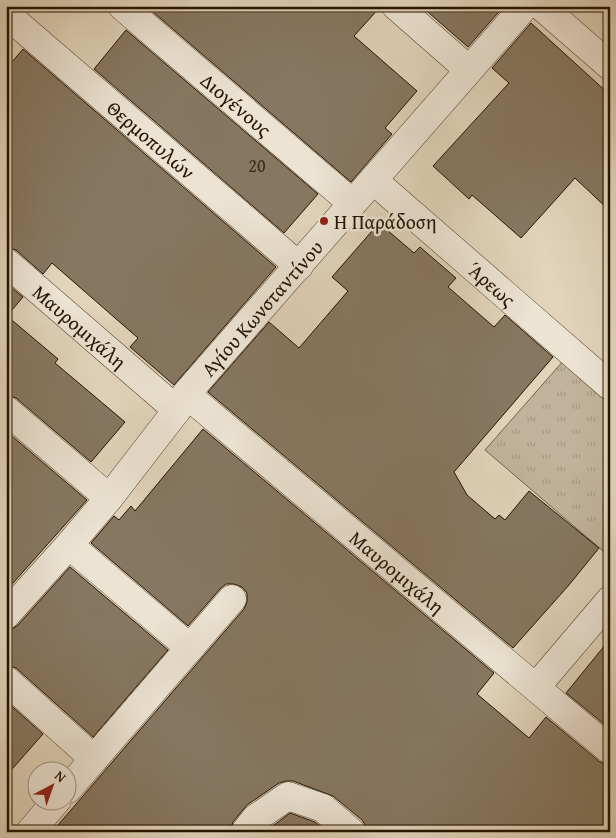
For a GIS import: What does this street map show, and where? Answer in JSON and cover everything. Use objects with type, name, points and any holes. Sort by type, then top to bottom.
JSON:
[{"type":"street","name":"Διογένους","points":[[122,6],[352,203]]},
{"type":"street","points":[[396,6],[469,70]]},
{"type":"street","name":"Αγίου Κωνσταντίνου","points":[[6,615],[70,545],[109,498],[181,402],[525,6]]},
{"type":"street","points":[[541,6],[610,66]]},
{"type":"street","name":"Θερμοπυλών","points":[[6,14],[299,266]]},
{"type":"street","name":"Άρεως","points":[[373,180],[610,386]]},
{"type":"street","name":"Μαυρομιχάλη","points":[[6,262],[536,688],[610,750]]},
{"type":"street","points":[[6,410],[109,498]]},
{"type":"street","points":[[70,545],[190,648]]},
{"type":"street","points":[[78,777],[232,599]]},
{"type":"street","points":[[536,688],[610,600]]},
{"type":"street","points":[[6,680],[94,759]]},
{"type":"street","points":[[244,832],[256,818],[288,796],[324,808],[351,832]]},
{"type":"street","points":[[30,832],[49,810]]},
{"type":"green space","points":[[564,360],[610,400],[610,557],[485,450]]},
{"type":"building","points":[[146,6],[381,6],[354,36],[417,91],[385,128],[392,134],[351,182]]},
{"type":"building","points":[[421,6],[504,6],[468,47]]},
{"type":"building","points":[[531,23],[610,95],[610,211],[575,178],[521,238],[472,195],[469,199],[433,166],[509,83],[492,68]]},
{"type":"building","points":[[126,30],[318,194],[284,233],[94,69]]},
{"type":"building","points":[[23,49],[276,267],[174,385],[130,347],[138,338],[52,263],[43,274],[16,250],[6,247],[6,69]]},
{"type":"building","points":[[379,223],[414,253],[420,247],[456,278],[448,287],[494,327],[505,315],[553,357],[454,472],[467,495],[495,519],[499,515],[505,520],[529,491],[599,548],[513,648],[208,392],[269,322],[299,348],[348,291],[332,277]]},
{"type":"building","points":[[6,283],[23,297],[7,316],[58,359],[55,363],[125,422],[91,462],[16,398],[6,395]]},
{"type":"building","points":[[203,429],[494,673],[477,694],[529,738],[546,717],[600,762],[610,765],[610,832],[366,832],[366,826],[362,820],[333,796],[293,781],[286,781],[279,783],[247,805],[233,822],[230,832],[52,832],[71,810],[78,810],[78,802],[244,609],[247,602],[247,593],[242,587],[226,584],[188,626],[91,543],[114,516],[119,520],[131,506],[135,511]]},
{"type":"building","points":[[6,431],[87,500],[6,591]]},
{"type":"building","points":[[70,567],[168,650],[93,737],[16,668],[6,665],[6,630],[11,630],[18,625]]},
{"type":"building","points":[[610,639],[610,729],[566,693]]},
{"type":"building","points":[[6,701],[43,734],[6,776]]},
{"type":"building","points":[[290,813],[315,822],[327,832],[265,832]]},
{"type":"place","name":"Η Παράδοση","points":[[324,221]]}]
